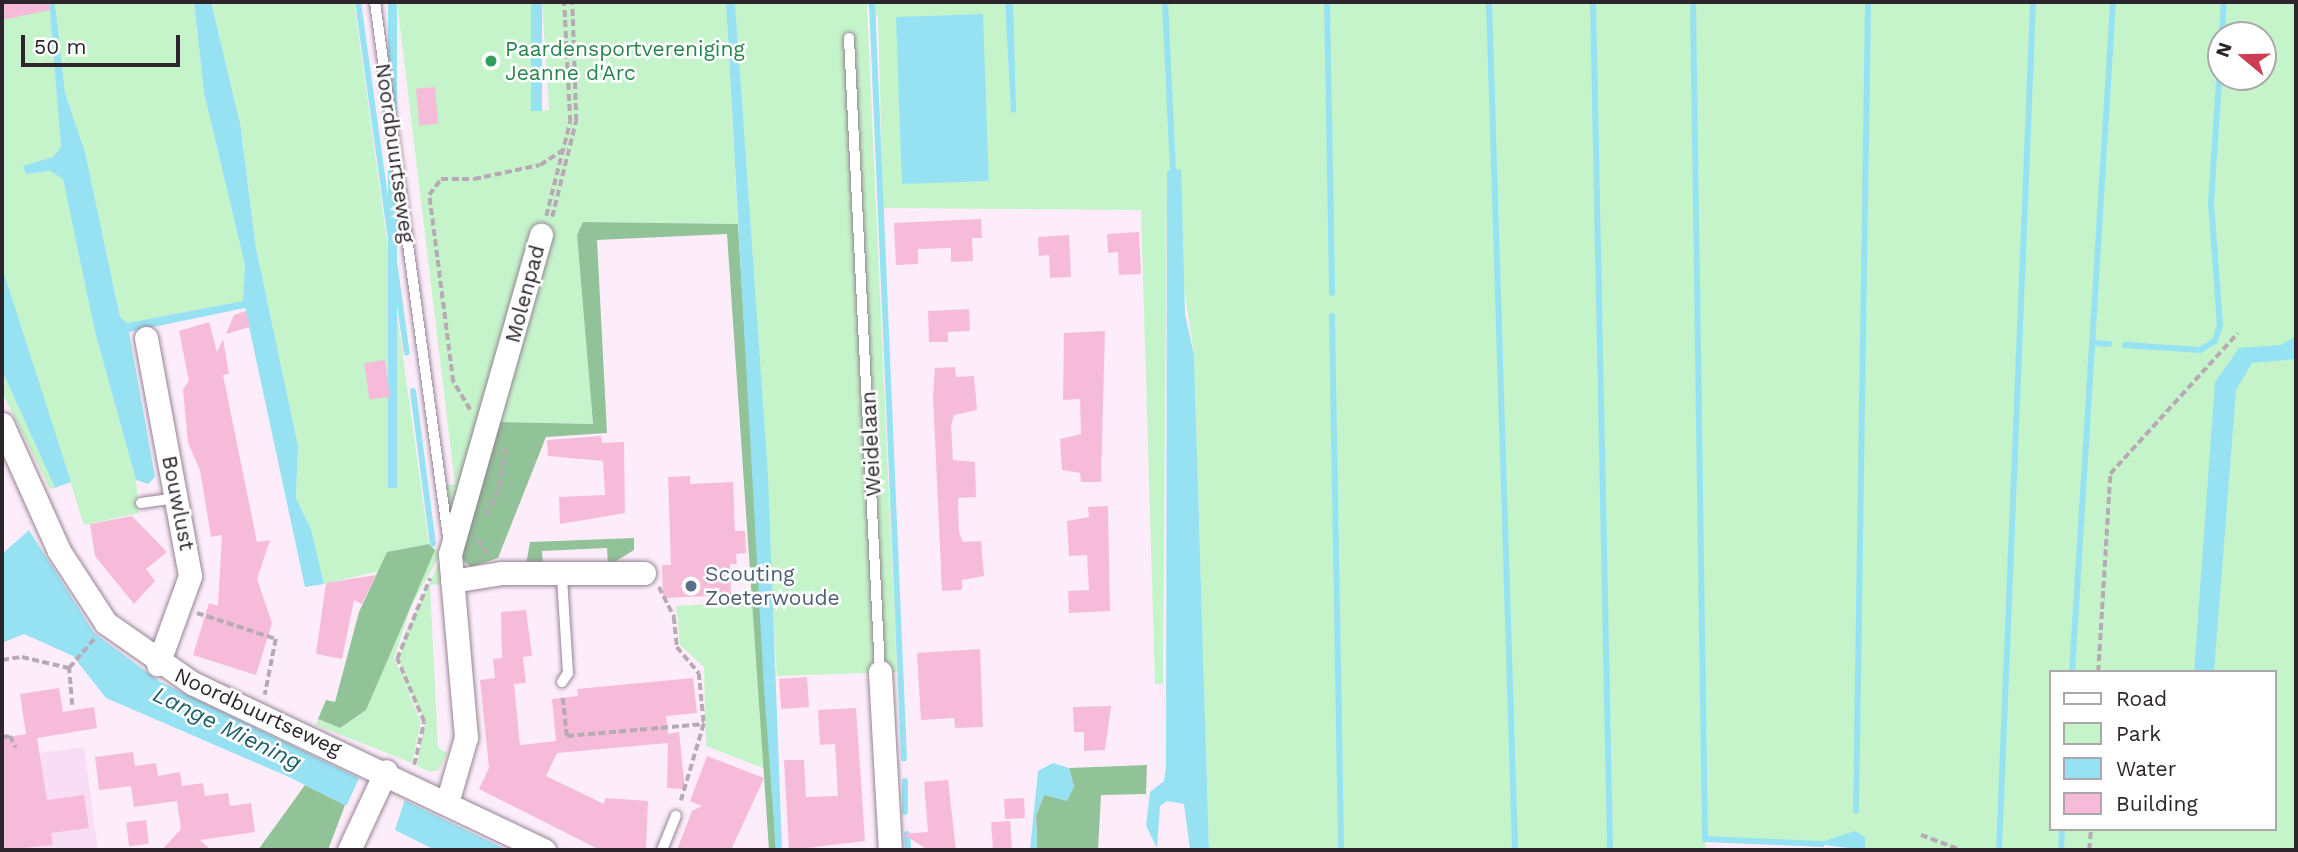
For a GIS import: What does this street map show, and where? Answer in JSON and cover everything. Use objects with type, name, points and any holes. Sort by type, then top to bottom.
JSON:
[{"type":"street","name":"Molenpad","points":[[447,803],[467,737],[450,554],[491,424],[546,230]]},
{"type":"street","name":"Bouwlust","points":[[146,338],[178,497],[190,576],[158,664]]},
{"type":"street","name":"Noordbuurtseweg","points":[[2,425],[88,599],[106,624],[158,664],[384,776],[544,850]]},
{"type":"street","points":[[452,581],[502,573],[562,578],[644,573]]},
{"type":"street","name":"Weidelaan","points":[[880,672],[890,850]]},
{"type":"street","points":[[349,850],[384,776]]},
{"type":"lane","name":"Noordbuurtseweg","points":[[375,2],[450,554]]},
{"type":"lane","name":"Weidelaan","points":[[849,38],[880,672]]},
{"type":"lane","points":[[141,503],[178,497]]},
{"type":"lane","points":[[562,578],[568,673],[562,682]]},
{"type":"lane","points":[[662,850],[676,816]]},
{"type":"path","name":"Molenpad","points":[[546,230],[570,110],[564,2]]},
{"type":"path","points":[[546,230],[576,121],[572,2]]},
{"type":"path","points":[[491,424],[461,404],[453,382],[429,195],[441,179],[474,180],[540,165],[563,150]]},
{"type":"path","points":[[2098,670],[2110,474],[2238,333]]},
{"type":"path","points":[[644,573],[658,573],[677,647],[699,673],[704,724],[676,816]]},
{"type":"path","points":[[179,607],[275,639],[261,715]]},
{"type":"path","points":[[72,705],[69,668],[97,634]]},
{"type":"path","points":[[2,660],[22,657],[69,668]]},
{"type":"path","points":[[562,682],[567,736],[704,724]]},
{"type":"path","points":[[2,737],[10,736],[16,748]]},
{"type":"path","points":[[2089,850],[2091,831]]},
{"type":"path","points":[[1920,835],[1961,850]]},
{"type":"shaded area","points":[[84,747],[98,850],[2,850],[2,758]]},
{"type":"green space","points":[[2,2],[49,2],[61,147],[53,157],[24,166],[26,174],[50,171],[63,179],[95,332],[136,480],[139,513],[84,525],[2,267]]},
{"type":"green space","points":[[55,2],[194,2],[204,93],[245,265],[244,301],[127,323],[120,317],[85,152],[65,93]]},
{"type":"green space","points":[[211,2],[354,2],[429,544],[387,552],[379,571],[324,584],[311,529],[296,498],[298,446],[256,248],[240,123]]},
{"type":"green space","points":[[397,2],[531,2],[539,111],[549,110],[542,2],[726,2],[738,224],[583,222],[577,235],[593,424],[496,422],[450,540],[446,485],[455,484]]},
{"type":"green space","points":[[735,2],[1005,2],[1011,113],[1013,2],[2296,2],[2296,850],[1855,850],[1855,844],[1706,839],[1705,850],[1209,850],[1194,355],[1167,171],[1163,684],[1155,684],[1141,210],[883,208],[878,18],[867,5],[897,672],[777,676]]},
{"type":"green space","points":[[583,222],[738,224],[776,850],[769,850],[727,234],[597,240],[607,433],[546,437],[498,558],[471,567],[459,557],[496,422],[593,424],[577,235]]},
{"type":"green space","points":[[2,363],[4,375],[55,488],[50,489],[2,392]]},
{"type":"green space","points":[[634,538],[634,550],[608,566],[607,548],[542,551],[543,569],[526,564],[530,542]]},
{"type":"green space","points":[[429,544],[435,550],[366,710],[340,728],[318,719],[326,700],[335,702],[359,612],[387,552]]},
{"type":"green space","points":[[444,548],[411,606],[394,658],[421,722],[412,763],[316,725],[318,719],[340,728],[366,710],[398,623],[435,550]]},
{"type":"green space","points":[[442,561],[444,584],[430,585],[438,748],[447,753],[439,770],[430,772],[417,766],[425,721],[401,674],[400,655],[404,636]]},
{"type":"green space","points":[[753,601],[765,769],[706,746],[704,667],[680,645],[676,606]]},
{"type":"green space","points":[[1147,765],[1146,794],[1101,795],[1098,850],[1037,850],[1036,815],[1044,795],[1074,787],[1069,768]]},
{"type":"green space","points":[[305,785],[345,805],[328,850],[258,850]]},
{"type":"water","points":[[49,2],[55,2],[65,93],[85,152],[120,317],[127,323],[243,301],[245,265],[204,93],[194,2],[211,2],[240,123],[256,248],[298,446],[296,498],[311,529],[324,584],[305,587],[245,308],[129,332],[155,477],[148,484],[136,480],[95,332],[63,179],[50,171],[26,174],[23,166],[53,157],[61,147]]},
{"type":"water","points":[[388,2],[397,2],[397,488],[388,488]]},
{"type":"water","points":[[531,2],[542,2],[542,111],[531,111]]},
{"type":"water","points":[[726,2],[735,2],[768,476],[782,850],[776,850],[764,689]]},
{"type":"water","points":[[1005,2],[1013,2],[1016,112],[1011,113]]},
{"type":"water","points":[[983,14],[989,181],[902,184],[896,17]]},
{"type":"water","points":[[1181,169],[1185,314],[1194,355],[1209,850],[1190,850],[1184,804],[1167,801],[1160,806],[1157,848],[1146,826],[1150,792],[1164,781],[1166,767],[1167,171]]},
{"type":"water","points":[[2,267],[71,482],[55,488],[4,375]]},
{"type":"water","points":[[2296,336],[2296,359],[2252,363],[2236,390],[2214,670],[2194,670],[2215,382],[2239,348],[2281,345]]},
{"type":"water","name":"Lange Miening","points":[[29,530],[94,633],[159,681],[507,850],[435,850],[289,777],[106,698],[73,656],[24,634],[2,643],[2,554]]},
{"type":"water","points":[[1053,763],[1069,768],[1074,787],[1067,801],[1044,795],[1036,815],[1037,850],[1030,850],[1038,771]]},
{"type":"water","points":[[1855,831],[1865,837],[1865,850],[1815,844]]},
{"type":"pier","points":[[360,776],[405,799],[393,836],[345,809]]},
{"type":"building","points":[[2,2],[49,2],[50,10],[2,20]]},
{"type":"building","points":[[435,87],[438,124],[419,126],[416,89]]},
{"type":"building","points":[[981,219],[982,238],[972,238],[973,261],[951,262],[951,248],[918,249],[918,264],[896,265],[894,223]]},
{"type":"building","points":[[1139,232],[1141,274],[1119,275],[1118,252],[1108,253],[1107,234]]},
{"type":"building","points":[[1069,235],[1071,277],[1050,278],[1049,255],[1039,256],[1038,237]]},
{"type":"building","points":[[969,309],[970,331],[948,332],[948,342],[929,342],[928,311]]},
{"type":"building","points":[[246,311],[250,327],[226,334],[234,315]]},
{"type":"building","points":[[209,322],[217,352],[223,339],[229,374],[223,375],[257,542],[270,540],[257,579],[272,623],[256,675],[193,655],[209,603],[218,606],[222,535],[211,537],[200,470],[188,443],[183,389],[189,381],[179,331]]},
{"type":"building","points":[[1105,331],[1101,482],[1081,482],[1080,473],[1062,470],[1060,439],[1081,434],[1080,399],[1063,400],[1064,333]]},
{"type":"building","points":[[385,360],[390,397],[369,400],[364,363]]},
{"type":"building","points":[[955,367],[956,377],[974,376],[977,410],[954,415],[951,425],[953,460],[975,462],[976,497],[958,498],[959,532],[963,542],[981,541],[984,576],[962,580],[962,590],[942,591],[933,396],[935,368]]},
{"type":"building","points":[[601,436],[602,443],[624,442],[625,513],[560,524],[559,497],[605,495],[603,461],[548,456],[547,440]]},
{"type":"building","points":[[690,476],[690,484],[733,482],[735,531],[745,531],[746,553],[736,554],[737,564],[730,564],[731,595],[663,598],[662,565],[671,565],[668,477]]},
{"type":"building","points":[[1108,506],[1110,611],[1069,613],[1068,591],[1089,590],[1087,555],[1069,556],[1067,521],[1089,517],[1088,507]]},
{"type":"building","points":[[132,516],[167,552],[146,569],[155,581],[134,604],[95,556],[90,524]]},
{"type":"building","points":[[376,575],[362,604],[354,600],[342,659],[316,654],[326,583]]},
{"type":"building","points":[[526,610],[532,656],[523,657],[526,683],[514,684],[520,745],[556,741],[552,699],[578,696],[577,689],[693,678],[697,713],[666,716],[668,734],[679,732],[685,789],[667,788],[668,743],[557,753],[546,776],[604,804],[605,798],[648,801],[646,850],[600,850],[479,789],[489,768],[480,680],[495,678],[493,659],[502,658],[501,612]]},
{"type":"building","points":[[980,649],[983,727],[955,728],[954,718],[921,720],[917,653]]},
{"type":"building","points":[[807,677],[809,707],[781,709],[779,679]]},
{"type":"building","points":[[59,688],[63,712],[94,707],[97,728],[37,738],[47,800],[84,795],[89,828],[51,833],[53,845],[2,850],[2,738],[26,734],[20,694]]},
{"type":"building","points":[[1111,706],[1105,750],[1084,751],[1084,732],[1074,732],[1073,707]]},
{"type":"building","points":[[856,708],[865,841],[789,850],[784,760],[804,760],[806,797],[838,796],[835,744],[820,745],[818,710]]},
{"type":"building","points":[[133,752],[135,766],[156,763],[158,776],[180,772],[182,786],[203,783],[205,796],[228,793],[230,806],[251,803],[255,832],[200,840],[211,850],[162,850],[181,829],[177,801],[134,807],[131,786],[99,790],[95,757]]},
{"type":"building","points":[[707,756],[764,778],[731,850],[677,850],[692,811],[702,806],[690,801]]},
{"type":"building","points":[[948,780],[956,850],[928,850],[903,834],[928,832],[924,782]]},
{"type":"building","points":[[1024,798],[1025,818],[1005,819],[1004,799]]},
{"type":"building","points":[[146,820],[149,844],[129,846],[126,822]]},
{"type":"building","points":[[1010,821],[1012,850],[993,850],[991,822]]},
{"type":"waterway","points":[[358,2],[407,353]]},
{"type":"waterway","points":[[872,2],[904,758]]},
{"type":"waterway","points":[[1165,2],[1173,169]]},
{"type":"waterway","points":[[1327,2],[1332,293]]},
{"type":"waterway","points":[[1489,2],[1515,850]]},
{"type":"waterway","points":[[1593,2],[1610,850]]},
{"type":"waterway","points":[[1693,2],[1705,839],[1822,844]]},
{"type":"waterway","points":[[1856,811],[1868,2]]},
{"type":"waterway","points":[[1999,850],[2033,2]]},
{"type":"waterway","points":[[2072,670],[2113,2]]},
{"type":"waterway","points":[[2223,21],[2224,2]]},
{"type":"waterway","points":[[2125,345],[2200,350],[2215,341],[2220,325],[2211,202],[2218,91]]},
{"type":"waterway","points":[[1332,316],[1341,850]]},
{"type":"waterway","points":[[2093,343],[2109,344]]},
{"type":"waterway","points":[[413,391],[433,544]]},
{"type":"waterway","points":[[905,781],[905,812]]},
{"type":"waterway","points":[[2061,850],[2062,831]]},
{"type":"waterway","points":[[907,834],[908,850]]},
{"type":"place","name":"Paardensportvereniging Jeanne d'Arc","points":[[491,61]]},
{"type":"place","name":"Scouting Zoeterwoude","points":[[691,586]]}]
